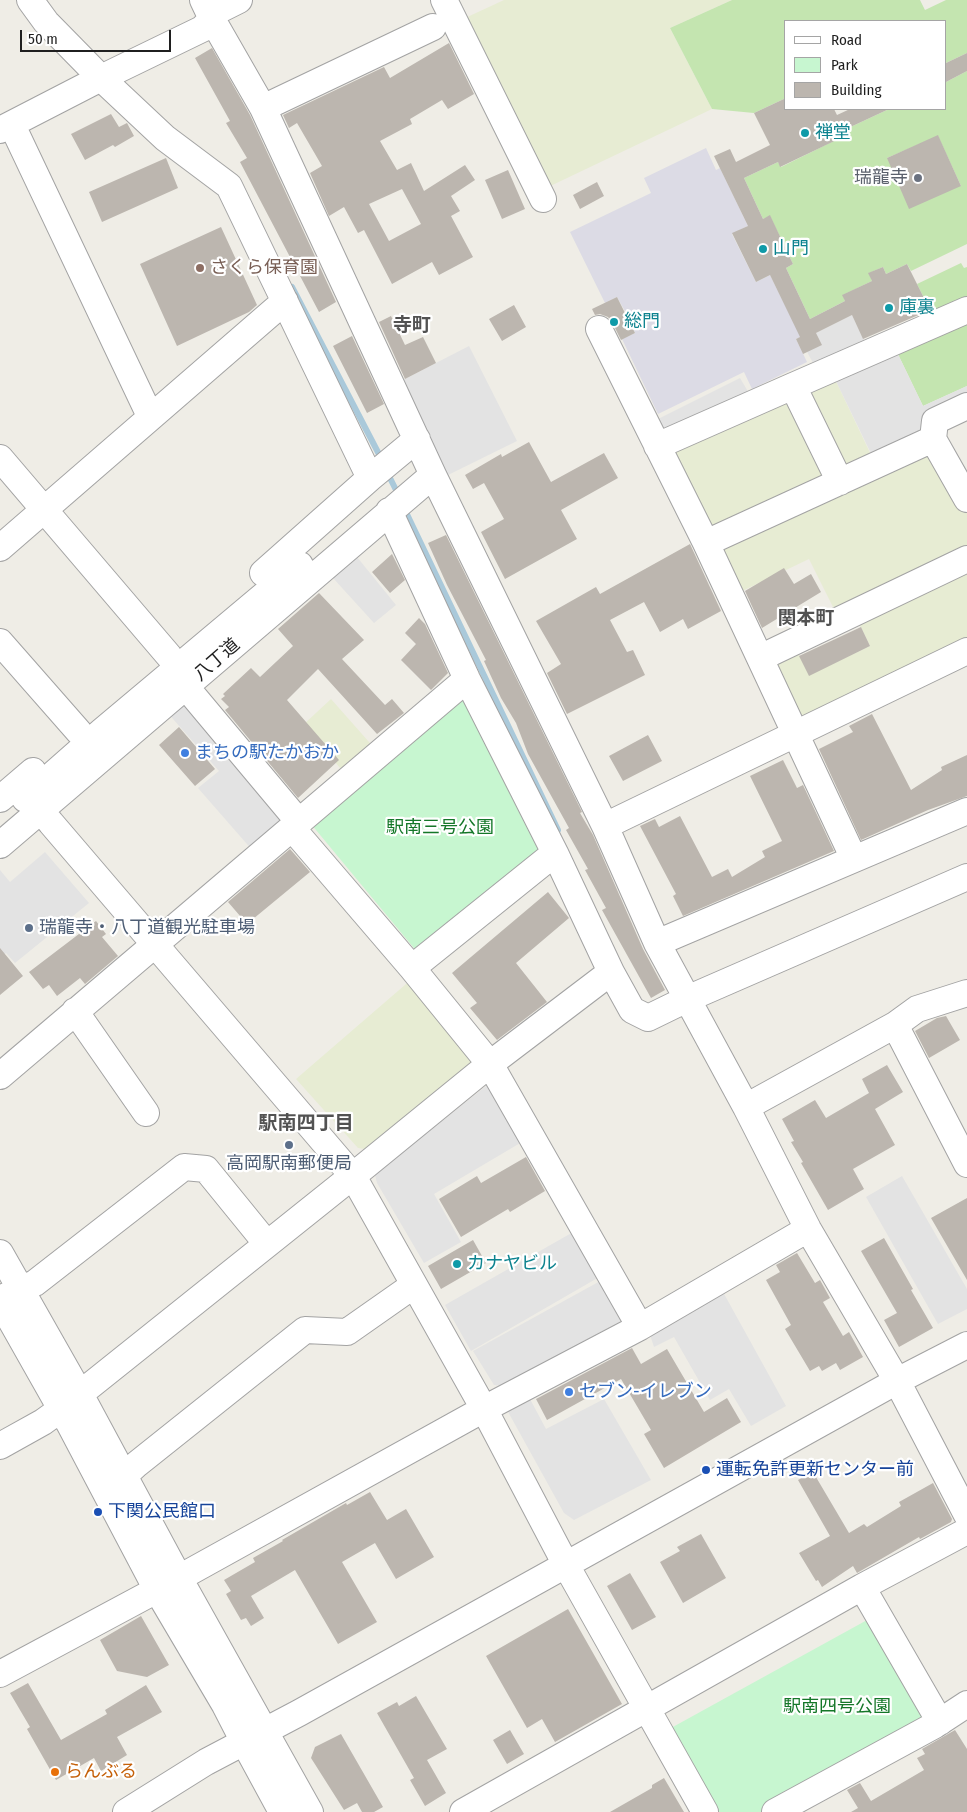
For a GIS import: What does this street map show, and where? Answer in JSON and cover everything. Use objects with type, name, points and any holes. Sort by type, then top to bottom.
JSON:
[{"type":"street","points":[[30,0],[46,22],[101,78],[165,138],[229,186],[370,478]]},
{"type":"street","points":[[208,10],[217,11],[239,0]]},
{"type":"street","points":[[444,0],[543,199]]},
{"type":"street","points":[[150,416],[6,127],[101,78],[202,30],[208,10]]},
{"type":"street","points":[[208,10],[263,108],[425,458],[605,826],[657,942],[746,1107],[808,1229],[897,1381],[967,1515]]},
{"type":"street","points":[[263,108],[433,27]]},
{"type":"street","points":[[0,548],[150,416],[285,301]]},
{"type":"street","points":[[657,446],[967,310]]},
{"type":"street","points":[[599,329],[706,543],[854,859]]},
{"type":"street","points":[[793,386],[840,482]]},
{"type":"street","points":[[967,406],[935,421],[933,439],[967,500]]},
{"type":"street","points":[[706,543],[933,439]]},
{"type":"street","points":[[0,458],[169,656]]},
{"type":"street","points":[[0,821],[425,458]]},
{"type":"street","name":"八丁道","points":[[10,791],[169,656],[370,478],[425,458]]},
{"type":"street","name":"八丁道","points":[[0,844],[186,687],[389,511],[425,458]]},
{"type":"street","points":[[389,511],[467,679],[556,853],[611,972],[632,1010],[648,1018],[687,999],[967,877]]},
{"type":"street","points":[[760,658],[967,559]]},
{"type":"street","points":[[0,642],[79,732]]},
{"type":"street","points":[[605,826],[967,651]]},
{"type":"street","points":[[0,1076],[467,679]]},
{"type":"street","points":[[186,687],[295,825],[490,1064],[640,1326]]},
{"type":"street","points":[[10,791],[40,810],[353,1176],[484,1409],[566,1565],[706,1812]]},
{"type":"street","points":[[657,942],[967,811]]},
{"type":"street","points":[[412,968],[556,853]]},
{"type":"street","points":[[0,1446],[43,1422],[353,1176],[490,1064],[611,972]]},
{"type":"street","points":[[746,1107],[894,1025],[917,1009],[967,994]]},
{"type":"street","points":[[76,1011],[146,1113]]},
{"type":"street","points":[[894,1025],[967,1164]]},
{"type":"street","points":[[7,1296],[35,1283],[184,1167],[206,1169],[267,1244]]},
{"type":"street","points":[[0,1674],[168,1584],[484,1409],[640,1326],[808,1229]]},
{"type":"street","points":[[0,1253],[7,1296],[70,1401],[253,1737],[282,1812]]},
{"type":"street","points":[[115,1484],[305,1330],[348,1332],[414,1285]]},
{"type":"street","points":[[126,1812],[206,1762],[299,1713],[897,1381],[967,1345]]},
{"type":"street","points":[[464,1812],[502,1803],[647,1708],[862,1587],[967,1531]]},
{"type":"street","points":[[775,1812],[958,1715],[862,1587]]},
{"type":"street","points":[[253,1737],[310,1812]]},
{"type":"green space","points":[[504,0],[732,0],[670,28],[712,109],[544,189],[463,19]]},
{"type":"green space","points":[[732,0],[920,0],[925,10],[946,0],[967,0],[967,53],[947,63],[947,20],[784,20],[784,99],[754,113],[712,109],[670,28]]},
{"type":"green space","points":[[967,71],[967,244],[911,271],[907,264],[886,274],[883,267],[869,273],[872,281],[843,295],[845,301],[810,319],[786,268],[793,264],[770,216],[763,219],[744,178],[778,162],[781,167],[846,135],[844,130],[887,110],[947,110],[947,81]],"holes":[[[938,136],[961,186],[887,158]]]},
{"type":"green space","points":[[961,263],[964,268],[967,267],[967,300],[932,314],[917,284]]},
{"type":"green space","points":[[967,319],[967,386],[923,406],[895,348]]},
{"type":"green space","points":[[833,375],[872,457],[848,470],[805,388]]},
{"type":"green space","points":[[783,400],[793,405],[825,471],[823,480],[711,532],[674,452]]},
{"type":"green space","points":[[932,447],[967,511],[967,547],[835,611],[809,559],[738,593],[721,546]]},
{"type":"green space","points":[[967,566],[967,641],[806,719],[792,713],[772,668],[796,648],[809,675],[870,646],[857,619]]},
{"type":"green space","name":"駅南三号公園","points":[[467,693],[550,850],[418,953],[311,824]]},
{"type":"green space","points":[[331,699],[377,751],[347,776],[303,725]]},
{"type":"green space","points":[[413,978],[473,1061],[365,1149],[358,1148],[296,1079]]},
{"type":"green space","name":"駅南四号公園","points":[[878,1614],[935,1725],[775,1812],[714,1812],[671,1728]]},
{"type":"shaded area","points":[[706,148],[716,170],[720,168],[748,226],[732,234],[756,282],[770,275],[801,337],[796,339],[807,362],[752,389],[744,372],[658,414],[622,339],[635,333],[627,315],[617,297],[605,303],[570,232],[651,193],[644,178]]},
{"type":"shaded area","points":[[852,315],[867,346],[816,368],[807,352],[816,333]]},
{"type":"shaded area","points":[[469,346],[517,441],[446,476],[399,382]]},
{"type":"shaded area","points":[[895,348],[923,406],[967,386],[967,420],[937,434],[879,470],[833,375]]},
{"type":"shaded area","points":[[740,378],[750,395],[662,435],[654,421]]},
{"type":"shaded area","points":[[357,557],[396,605],[374,623],[333,578]]},
{"type":"shaded area","points":[[188,695],[292,819],[253,851],[198,788],[219,771],[166,711]]},
{"type":"shaded area","name":"瑞龍寺・八丁道観光駐車場","points":[[45,852],[89,903],[15,963],[6,953],[0,958],[0,870],[10,882]]},
{"type":"shaded area","points":[[495,1079],[527,1139],[434,1194],[461,1242],[424,1263],[377,1183],[375,1175]]},
{"type":"shaded area","points":[[902,1176],[967,1289],[967,1309],[938,1324],[866,1197]]},
{"type":"shaded area","points":[[575,1231],[601,1276],[471,1351],[445,1305]]},
{"type":"shaded area","points":[[602,1280],[623,1320],[502,1386],[494,1385],[473,1351]]},
{"type":"shaded area","points":[[723,1292],[786,1406],[751,1426],[729,1389],[710,1400],[674,1337],[654,1347],[650,1335]]},
{"type":"shaded area","points":[[530,1399],[546,1429],[604,1399],[651,1480],[574,1520],[564,1513],[507,1410]]},
{"type":"building","points":[[449,43],[474,94],[448,109],[442,100],[410,119],[412,124],[380,141],[397,170],[411,163],[424,191],[465,165],[475,180],[451,196],[460,211],[451,216],[473,257],[439,275],[432,262],[392,284],[364,230],[358,233],[344,207],[329,216],[310,173],[322,166],[297,123],[289,128],[283,115],[384,67],[390,78]],"holes":[[[402,189],[421,224],[389,241],[369,204]]]},
{"type":"building","points":[[212,48],[250,115],[336,302],[319,312],[240,162],[247,158],[226,123],[230,121],[195,58]]},
{"type":"building","points":[[967,53],[967,71],[947,81],[947,63]]},
{"type":"building","points":[[784,99],[784,110],[834,110],[837,115],[848,110],[887,110],[844,130],[847,135],[780,167],[778,162],[744,178],[763,219],[770,215],[793,264],[786,268],[810,319],[845,301],[842,295],[872,281],[868,273],[883,267],[886,274],[907,264],[930,310],[863,339],[852,315],[816,333],[822,345],[803,354],[796,339],[800,337],[770,275],[756,282],[732,233],[748,226],[714,156],[730,149],[736,162],[770,145],[754,113]]},
{"type":"building","points":[[111,114],[119,127],[127,123],[134,136],[115,147],[113,145],[85,160],[71,134]]},
{"type":"building","points":[[938,135],[961,186],[909,209],[887,158]]},
{"type":"building","points":[[166,158],[178,188],[102,222],[89,192]]},
{"type":"building","points":[[508,170],[525,209],[502,219],[485,180]]},
{"type":"building","points":[[597,182],[604,196],[580,209],[573,195]]},
{"type":"building","points":[[221,227],[257,305],[249,312],[177,346],[140,264]]},
{"type":"building","points":[[617,297],[635,333],[621,340],[608,317],[600,314],[595,315],[592,309]]},
{"type":"building","points":[[514,305],[526,327],[502,341],[489,319]]},
{"type":"building","points":[[391,316],[405,345],[423,337],[436,363],[405,379],[379,322]]},
{"type":"building","points":[[352,336],[384,404],[367,413],[333,346]]},
{"type":"building","points":[[529,442],[551,482],[604,453],[618,478],[561,510],[577,539],[505,579],[481,532],[504,519],[484,483],[473,489],[465,475],[501,454],[502,457]]},
{"type":"building","points":[[446,535],[582,812],[580,813],[593,835],[643,949],[665,990],[651,998],[602,910],[606,908],[585,870],[588,869],[566,830],[569,828],[528,754],[516,723],[501,698],[484,661],[486,660],[447,585],[428,543]]},
{"type":"building","points":[[690,544],[721,611],[688,629],[683,619],[660,632],[644,602],[610,620],[627,652],[633,650],[645,675],[567,714],[547,673],[561,664],[536,621],[596,587],[600,594]]},
{"type":"building","points":[[392,554],[405,580],[390,593],[372,572]]},
{"type":"building","points":[[784,568],[794,584],[811,574],[821,592],[762,628],[745,591]]},
{"type":"building","points":[[319,593],[364,640],[342,659],[385,705],[392,699],[404,713],[377,734],[318,669],[287,700],[339,760],[298,798],[225,710],[229,707],[221,699],[225,696],[223,694],[251,668],[260,677],[293,646],[278,629]]},
{"type":"building","points":[[419,618],[425,624],[448,673],[431,690],[401,660],[416,644],[405,633]]},
{"type":"building","points":[[861,627],[870,646],[809,676],[799,656]]},
{"type":"building","points":[[872,714],[911,790],[942,770],[941,767],[967,755],[967,796],[928,810],[861,840],[819,749],[853,732],[849,726]]},
{"type":"building","points":[[179,727],[215,769],[195,786],[159,745]]},
{"type":"building","points":[[648,735],[662,761],[623,781],[609,756]]},
{"type":"building","points":[[783,760],[797,788],[803,785],[834,851],[683,916],[673,896],[676,894],[640,826],[655,819],[659,827],[680,816],[712,877],[728,869],[732,877],[765,857],[762,851],[782,841],[750,776]]},
{"type":"building","points":[[290,849],[310,872],[247,924],[228,902]]},
{"type":"building","points":[[548,892],[569,918],[516,963],[547,1002],[497,1040],[470,1008],[477,1003],[452,973]]},
{"type":"building","points":[[96,921],[106,934],[102,937],[118,956],[85,984],[80,978],[57,996],[49,985],[43,989],[29,972]]},
{"type":"building","points":[[0,948],[23,976],[0,995]]},
{"type":"building","points":[[946,1016],[960,1040],[929,1058],[915,1031],[937,1018]]},
{"type":"building","points":[[887,1065],[903,1092],[875,1109],[895,1145],[853,1169],[864,1189],[828,1210],[801,1163],[803,1162],[791,1142],[794,1141],[782,1119],[815,1100],[826,1118],[869,1093],[862,1079]]},
{"type":"building","points":[[526,1157],[545,1191],[510,1212],[508,1209],[461,1237],[439,1199],[477,1176],[481,1183]]},
{"type":"building","points":[[967,1198],[967,1280],[931,1218]]},
{"type":"building","points":[[884,1238],[933,1328],[899,1347],[884,1320],[897,1313],[861,1251]]},
{"type":"building","name":"カナヤビル","points":[[473,1240],[486,1263],[441,1289],[428,1266]]},
{"type":"building","points":[[797,1253],[815,1283],[820,1280],[830,1298],[823,1302],[843,1336],[849,1332],[863,1357],[840,1370],[836,1363],[822,1371],[819,1366],[810,1371],[785,1329],[791,1325],[766,1280],[780,1272],[776,1265]]},
{"type":"building","points":[[632,1348],[641,1364],[667,1349],[704,1412],[727,1398],[741,1422],[664,1468],[644,1434],[651,1430],[621,1379],[547,1420],[536,1399]]},
{"type":"building","points":[[813,1472],[849,1533],[864,1524],[867,1527],[901,1506],[899,1502],[933,1483],[952,1519],[951,1522],[920,1539],[919,1537],[857,1573],[853,1566],[822,1587],[818,1580],[816,1581],[799,1553],[830,1536],[798,1480]]},
{"type":"building","points":[[370,1492],[387,1520],[406,1509],[434,1557],[396,1579],[375,1543],[342,1562],[377,1622],[338,1644],[295,1570],[251,1596],[264,1618],[251,1626],[246,1618],[241,1620],[226,1594],[231,1591],[224,1580],[255,1562],[253,1558],[282,1540],[346,1503],[347,1505]]},
{"type":"building","points":[[701,1534],[726,1578],[683,1603],[660,1562],[680,1551],[677,1547]]},
{"type":"building","points":[[630,1573],[656,1617],[632,1630],[607,1586]]},
{"type":"building","points":[[568,1609],[622,1704],[555,1742],[542,1719],[527,1728],[486,1656]]},
{"type":"building","points":[[141,1616],[169,1665],[147,1677],[117,1671],[100,1640]]},
{"type":"building","points":[[28,1683],[61,1740],[107,1714],[105,1710],[146,1685],[162,1712],[117,1737],[127,1755],[101,1771],[94,1758],[56,1780],[27,1729],[30,1727],[10,1693]]},
{"type":"building","points":[[416,1696],[447,1749],[427,1760],[446,1793],[425,1806],[410,1780],[414,1778],[377,1713],[397,1702],[399,1706]]},
{"type":"building","points":[[510,1730],[524,1754],[507,1764],[493,1740]]},
{"type":"building","points":[[955,1730],[967,1749],[967,1812],[851,1812],[858,1808],[847,1790],[860,1783],[871,1801],[924,1770],[917,1758],[925,1754],[922,1749]]},
{"type":"building","points":[[341,1734],[383,1807],[374,1812],[362,1812],[357,1803],[344,1810],[311,1758],[315,1747]]},
{"type":"building","points":[[664,1778],[684,1812],[610,1812],[652,1788],[652,1785]]},
{"type":"waterway","points":[[292,287],[382,460]]},
{"type":"waterway","points":[[387,472],[399,496]]},
{"type":"waterway","points":[[404,508],[558,830]]},
{"type":"place","name":"禅堂","points":[[805,133]]},
{"type":"place","name":"瑞龍寺","points":[[918,178]]},
{"type":"place","name":"山門","points":[[763,249]]},
{"type":"place","name":"さくら保育園","points":[[200,268]]},
{"type":"place","name":"庫裏","points":[[889,308]]},
{"type":"place","name":"総門","points":[[614,322]]},
{"type":"place","name":"まちの駅たかおか","points":[[185,753]]},
{"type":"place","name":"瑞龍寺・八丁道観光駐車場","points":[[29,928]]},
{"type":"place","name":"高岡駅南郵便局","points":[[289,1145]]},
{"type":"place","name":"カナヤビル","points":[[457,1264]]},
{"type":"place","name":"セブン-イレブン","points":[[569,1392]]},
{"type":"place","name":"運転免許更新センター前","points":[[706,1470]]},
{"type":"place","name":"下関公民館口","points":[[98,1512]]},
{"type":"place","name":"らんぶる","points":[[55,1772]]},
{"type":"district","name":"寺町","points":[[412,326]]},
{"type":"district","name":"関本町","points":[[806,619]]},
{"type":"district","name":"駅南四丁目","points":[[306,1124]]}]
